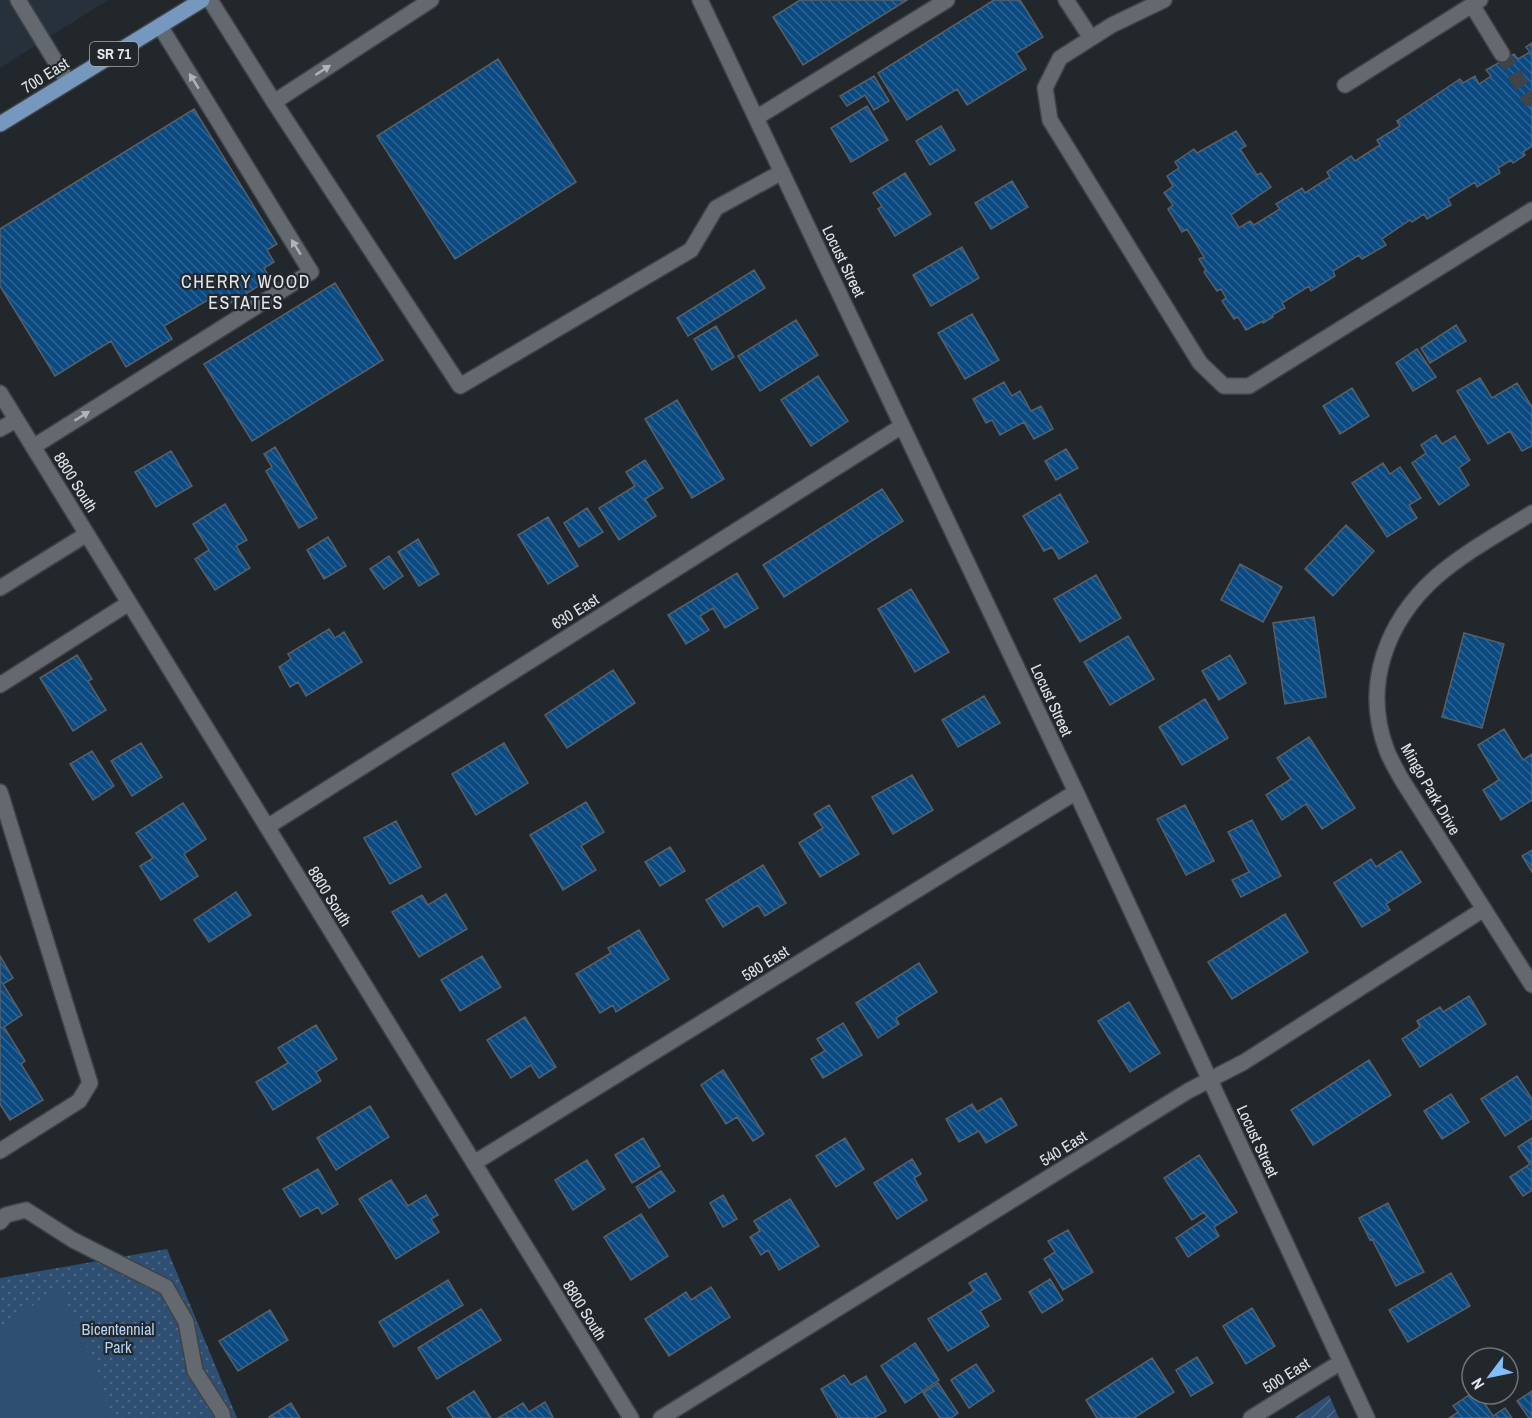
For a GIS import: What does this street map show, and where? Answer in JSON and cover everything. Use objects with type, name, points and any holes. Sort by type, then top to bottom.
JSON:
[{"type":"main road","name":"700 East","points":[[0,124],[202,0]]},
{"type":"street","points":[[18,0],[68,82]]},
{"type":"street","points":[[210,0],[460,386],[691,250],[716,208],[782,172]]},
{"type":"street","points":[[274,102],[431,0]]},
{"type":"street","name":"Locust Street","points":[[700,0],[1076,792],[1367,1418]]},
{"type":"street","points":[[756,118],[947,0]]},
{"type":"street","points":[[1066,0],[1091,39]]},
{"type":"street","points":[[1164,0],[1112,25],[1060,58],[1046,88],[1050,120],[1200,363],[1224,386],[1249,386],[1532,210]]},
{"type":"street","points":[[1345,85],[1469,3],[1502,54]]},
{"type":"street","points":[[33,447],[311,272],[160,26]]},
{"type":"street","name":"8800 South","points":[[0,393],[631,1418]]},
{"type":"street","points":[[0,429],[16,420]]},
{"type":"street","name":"630 East","points":[[267,827],[902,426]]},
{"type":"street","name":"Mingo Park Drive","points":[[1532,513],[1464,556],[1437,577],[1414,600],[1395,627],[1382,657],[1377,689],[1378,721],[1387,752],[1402,780],[1532,986]]},
{"type":"street","points":[[0,588],[87,534]]},
{"type":"street","points":[[0,685],[129,603]]},
{"type":"street","points":[[0,792],[90,1083],[79,1101],[0,1151]]},
{"type":"street","name":"580 East","points":[[474,1164],[1076,792]]},
{"type":"street","name":"540 East","points":[[662,1418],[1188,1091],[1244,1062],[1484,909]]},
{"type":"street","points":[[0,1222],[6,1215],[26,1210],[73,1240],[166,1287],[186,1322],[195,1371],[223,1418]]},
{"type":"street","name":"500 East","points":[[1251,1418],[1341,1362]]},
{"type":"shaded area","points":[[0,0],[108,0],[0,68]]},
{"type":"green space","name":"Bicentennial Park","points":[[167,1249],[237,1418],[0,1418],[0,1278]]},
{"type":"green space","points":[[58,1289],[92,1356],[111,1418],[0,1418],[0,1327]]},
{"type":"green space","points":[[1329,1395],[1339,1418],[1294,1418]]},
{"type":"building","points":[[800,0],[907,0],[803,65],[773,17]]},
{"type":"building","points":[[994,0],[1020,0],[1043,37],[1016,53],[1026,69],[967,105],[957,89],[907,120],[878,73]]},
{"type":"building","points":[[1532,43],[1532,146],[1523,152],[1525,155],[1513,163],[1511,160],[1498,168],[1500,173],[1477,187],[1475,182],[1448,199],[1451,205],[1427,219],[1424,214],[1412,222],[1410,220],[1382,239],[1386,245],[1362,259],[1359,255],[1333,271],[1335,276],[1311,291],[1309,286],[1282,303],[1285,308],[1263,323],[1263,321],[1246,330],[1238,317],[1234,319],[1222,301],[1226,298],[1221,289],[1217,291],[1204,272],[1206,270],[1199,259],[1204,257],[1187,229],[1182,232],[1168,209],[1173,205],[1164,193],[1173,186],[1167,176],[1179,168],[1175,162],[1194,149],[1197,153],[1236,131],[1246,146],[1240,149],[1257,175],[1261,173],[1271,187],[1231,215],[1239,228],[1250,221],[1254,225],[1280,209],[1276,204],[1302,188],[1305,193],[1330,177],[1327,172],[1351,156],[1355,161],[1380,145],[1377,140],[1400,126],[1397,121],[1460,79],[1463,83],[1475,76],[1479,84],[1491,76],[1486,70],[1514,54],[1518,59],[1530,52],[1526,47]]},
{"type":"building","points":[[498,59],[576,182],[455,259],[377,136]]},
{"type":"building","points":[[874,76],[889,101],[874,110],[865,95],[847,106],[840,96]]},
{"type":"building","points":[[867,106],[888,140],[851,162],[831,128]]},
{"type":"building","points":[[194,109],[277,244],[267,250],[274,262],[264,268],[270,279],[219,310],[211,298],[164,326],[172,339],[126,367],[111,341],[55,376],[0,286],[0,229]]},
{"type":"building","points":[[941,126],[955,150],[930,165],[916,141]]},
{"type":"building","points":[[905,173],[931,214],[895,236],[878,209],[882,206],[873,193]]},
{"type":"building","points":[[1012,181],[1028,207],[991,229],[975,203]]},
{"type":"building","points":[[962,247],[979,278],[931,306],[913,275]]},
{"type":"building","points":[[754,270],[765,288],[688,336],[677,318]]},
{"type":"building","points":[[335,283],[383,360],[252,441],[204,364]]},
{"type":"building","points":[[972,314],[999,360],[965,379],[938,333]]},
{"type":"building","points":[[796,320],[818,355],[760,391],[738,356]]},
{"type":"building","points":[[1456,325],[1466,341],[1430,363],[1421,348]]},
{"type":"building","points":[[716,326],[734,357],[712,370],[694,339]]},
{"type":"building","points":[[1417,349],[1436,377],[1413,391],[1396,363]]},
{"type":"building","points":[[818,376],[848,421],[811,446],[781,400]]},
{"type":"building","points":[[1480,378],[1492,398],[1517,383],[1532,407],[1532,446],[1522,451],[1510,431],[1488,444],[1457,391]]},
{"type":"building","points":[[1004,382],[1012,396],[1020,391],[1031,411],[1041,406],[1053,429],[1034,439],[1024,422],[1000,435],[992,420],[986,423],[973,399]]},
{"type":"building","points":[[1352,388],[1369,416],[1340,434],[1323,406]]},
{"type":"building","points":[[677,400],[724,479],[692,498],[645,419]]},
{"type":"building","points":[[1436,435],[1442,444],[1455,436],[1470,460],[1459,468],[1469,485],[1439,505],[1412,463],[1426,453],[1421,445]]},
{"type":"building","points":[[275,447],[317,518],[299,528],[266,471],[272,467],[264,454]]},
{"type":"building","points":[[1066,449],[1078,468],[1056,480],[1045,461]]},
{"type":"building","points":[[171,451],[192,486],[156,507],[135,472]]},
{"type":"building","points":[[645,460],[663,488],[645,499],[656,516],[619,540],[599,508],[635,486],[626,472]]},
{"type":"building","points":[[1383,463],[1390,474],[1400,467],[1421,498],[1409,505],[1417,518],[1387,537],[1352,483]]},
{"type":"building","points":[[882,489],[903,521],[784,597],[763,565]]},
{"type":"building","points":[[1060,494],[1088,542],[1059,559],[1052,547],[1044,551],[1023,516]]},
{"type":"building","points":[[225,504],[247,540],[236,546],[250,568],[215,590],[195,559],[209,550],[193,524]]},
{"type":"building","points":[[587,508],[603,532],[579,547],[564,523]]},
{"type":"building","points":[[548,517],[578,566],[548,584],[518,535]]},
{"type":"building","points":[[1346,525],[1374,551],[1333,596],[1305,569]]},
{"type":"building","points":[[328,537],[346,566],[324,579],[307,550]]},
{"type":"building","points":[[418,539],[439,574],[419,586],[398,552]]},
{"type":"building","points":[[389,556],[403,576],[384,589],[370,569]]},
{"type":"building","points":[[1240,564],[1282,587],[1263,622],[1221,600]]},
{"type":"building","points":[[737,573],[758,608],[725,628],[713,608],[700,616],[709,630],[686,644],[668,615]]},
{"type":"building","points":[[1096,575],[1121,618],[1080,642],[1054,599]]},
{"type":"building","points":[[911,589],[949,652],[915,672],[878,609]]},
{"type":"building","points":[[1314,617],[1326,697],[1285,704],[1273,623]]},
{"type":"building","points":[[329,629],[335,638],[344,632],[362,662],[306,696],[298,682],[290,687],[279,667],[291,659],[288,654]]},
{"type":"building","points":[[1464,633],[1504,644],[1482,728],[1442,717]]},
{"type":"building","points":[[1128,636],[1154,679],[1110,705],[1084,662]]},
{"type":"building","points":[[77,655],[92,679],[88,681],[106,710],[73,731],[40,678]]},
{"type":"building","points":[[1230,655],[1246,683],[1219,700],[1202,671]]},
{"type":"building","points":[[613,670],[635,703],[567,748],[545,715]]},
{"type":"building","points":[[984,696],[1000,723],[958,747],[942,720]]},
{"type":"building","points":[[1205,699],[1228,738],[1182,765],[1159,727]]},
{"type":"building","points":[[1504,729],[1523,760],[1532,754],[1532,800],[1501,820],[1483,790],[1499,780],[1478,745]]},
{"type":"building","points":[[1309,737],[1355,808],[1322,829],[1306,804],[1282,820],[1266,795],[1291,779],[1277,758]]},
{"type":"building","points":[[141,743],[162,777],[132,796],[111,761]]},
{"type":"building","points":[[504,743],[528,783],[476,815],[452,774]]},
{"type":"building","points":[[92,751],[114,786],[93,800],[70,764]]},
{"type":"building","points":[[912,775],[933,810],[893,834],[872,797]]},
{"type":"building","points":[[586,802],[604,832],[581,846],[596,870],[563,890],[530,835]]},
{"type":"building","points":[[183,803],[206,839],[184,854],[198,876],[161,900],[140,866],[153,858],[136,833]]},
{"type":"building","points":[[829,805],[859,854],[820,877],[799,843],[823,828],[814,814]]},
{"type":"building","points":[[1185,805],[1214,861],[1186,875],[1157,819]]},
{"type":"building","points":[[1252,820],[1281,876],[1241,897],[1232,880],[1249,872],[1228,832]]},
{"type":"building","points":[[396,821],[421,867],[390,884],[364,838]]},
{"type":"building","points":[[670,847],[685,871],[660,886],[645,862]]},
{"type":"building","points":[[1532,850],[1532,872],[1522,856]]},
{"type":"building","points":[[1401,851],[1421,882],[1386,904],[1390,910],[1362,927],[1334,883],[1371,859],[1376,867]]},
{"type":"building","points":[[763,865],[786,903],[765,916],[758,905],[723,927],[706,900]]},
{"type":"building","points":[[236,892],[251,915],[209,942],[194,920]]},
{"type":"building","points":[[446,894],[467,929],[419,957],[392,912],[422,895],[428,905]]},
{"type":"building","points":[[1285,914],[1308,952],[1232,999],[1208,962]]},
{"type":"building","points":[[639,930],[669,979],[616,1012],[613,1005],[600,1013],[576,974],[611,953],[608,948]]},
{"type":"building","points":[[0,956],[13,978],[3,984],[22,1015],[4,1027],[25,1061],[21,1064],[43,1100],[10,1120],[0,1104]]},
{"type":"building","points":[[482,956],[501,987],[460,1011],[441,980]]},
{"type":"building","points":[[919,963],[937,992],[896,1018],[899,1024],[878,1038],[856,1003]]},
{"type":"building","points":[[1469,996],[1486,1024],[1420,1067],[1402,1039],[1420,1027],[1417,1021],[1440,1007],[1443,1012]]},
{"type":"building","points":[[1129,1002],[1160,1053],[1130,1072],[1098,1021]]},
{"type":"building","points":[[525,1017],[556,1067],[539,1078],[531,1065],[511,1078],[487,1040]]},
{"type":"building","points":[[843,1023],[862,1055],[823,1078],[811,1059],[825,1051],[817,1039]]},
{"type":"building","points":[[316,1025],[337,1059],[316,1072],[321,1081],[273,1110],[256,1082],[288,1063],[278,1048]]},
{"type":"building","points":[[1369,1060],[1391,1095],[1313,1145],[1291,1110]]},
{"type":"building","points":[[723,1070],[764,1134],[753,1141],[737,1117],[726,1124],[701,1085]]},
{"type":"building","points":[[1517,1076],[1532,1099],[1532,1118],[1505,1136],[1481,1099]]},
{"type":"building","points":[[1451,1094],[1469,1122],[1442,1139],[1424,1111]]},
{"type":"building","points":[[1001,1098],[1017,1125],[986,1143],[979,1131],[959,1142],[946,1119],[972,1104],[977,1112]]},
{"type":"building","points":[[370,1106],[389,1137],[336,1170],[317,1138]]},
{"type":"building","points":[[643,1138],[660,1166],[632,1183],[615,1155]]},
{"type":"building","points":[[845,1138],[864,1169],[836,1187],[816,1156]]},
{"type":"building","points":[[1532,1138],[1532,1190],[1523,1196],[1510,1177],[1530,1164],[1518,1147]]},
{"type":"building","points":[[1199,1155],[1237,1212],[1214,1227],[1219,1236],[1188,1257],[1176,1238],[1207,1217],[1204,1212],[1192,1220],[1164,1178]]},
{"type":"building","points":[[912,1159],[921,1174],[914,1178],[927,1200],[897,1219],[874,1183]]},
{"type":"building","points":[[587,1160],[605,1189],[573,1210],[555,1180]]},
{"type":"building","points":[[318,1169],[338,1204],[322,1214],[318,1207],[300,1217],[283,1189]]},
{"type":"building","points":[[661,1171],[675,1191],[649,1208],[636,1187]]},
{"type":"building","points":[[391,1180],[408,1206],[426,1195],[438,1215],[431,1219],[439,1232],[396,1259],[359,1199]]},
{"type":"building","points":[[723,1195],[737,1219],[723,1227],[710,1203]]},
{"type":"building","points":[[790,1199],[819,1246],[779,1270],[768,1250],[761,1255],[750,1237],[760,1231],[754,1221]]},
{"type":"building","points":[[1388,1203],[1424,1272],[1396,1286],[1359,1218]]},
{"type":"building","points":[[641,1214],[668,1256],[631,1280],[604,1237]]},
{"type":"building","points":[[1068,1230],[1093,1272],[1063,1290],[1044,1259],[1055,1252],[1048,1241]]},
{"type":"building","points":[[986,1273],[1001,1299],[980,1311],[989,1326],[948,1351],[928,1319],[974,1291],[969,1283]]},
{"type":"building","points":[[1451,1273],[1470,1306],[1408,1342],[1389,1310]]},
{"type":"building","points":[[1050,1279],[1063,1300],[1042,1313],[1029,1292]]},
{"type":"building","points":[[448,1280],[463,1305],[394,1347],[379,1322]]},
{"type":"building","points":[[711,1287],[730,1317],[669,1356],[645,1319],[686,1292],[691,1300]]},
{"type":"building","points":[[1252,1308],[1275,1346],[1246,1364],[1223,1326]]},
{"type":"building","points":[[481,1309],[501,1340],[437,1379],[418,1348]]},
{"type":"building","points":[[270,1310],[288,1340],[238,1371],[219,1341]]},
{"type":"building","points":[[915,1343],[939,1380],[905,1403],[881,1366]]},
{"type":"building","points":[[1197,1357],[1213,1383],[1191,1396],[1176,1370]]},
{"type":"building","points":[[1152,1358],[1174,1392],[1134,1418],[1097,1418],[1086,1400]]},
{"type":"building","points":[[976,1364],[994,1391],[969,1408],[951,1380]]},
{"type":"building","points":[[844,1375],[851,1385],[866,1376],[886,1411],[874,1418],[838,1418],[821,1389]]},
{"type":"building","points":[[938,1383],[958,1413],[951,1418],[940,1418],[923,1393]]},
{"type":"building","points":[[474,1391],[491,1418],[453,1418],[447,1408]]},
{"type":"building","points":[[1532,1391],[1532,1418],[1529,1418],[1520,1405],[1520,1399]]},
{"type":"building","points":[[1460,1401],[1460,1406],[1486,1406],[1493,1416],[1505,1408],[1512,1418],[1449,1418],[1458,1412],[1453,1406]]},
{"type":"building","points":[[545,1402],[553,1417],[551,1418],[498,1418],[523,1403],[529,1412]]},
{"type":"building","points":[[291,1403],[300,1418],[269,1417]]},
{"type":"tunnel","points":[[1502,54],[1532,103]]},
{"type":"district","name":"CHERRY WOOD ESTATES","points":[[246,292]]}]
